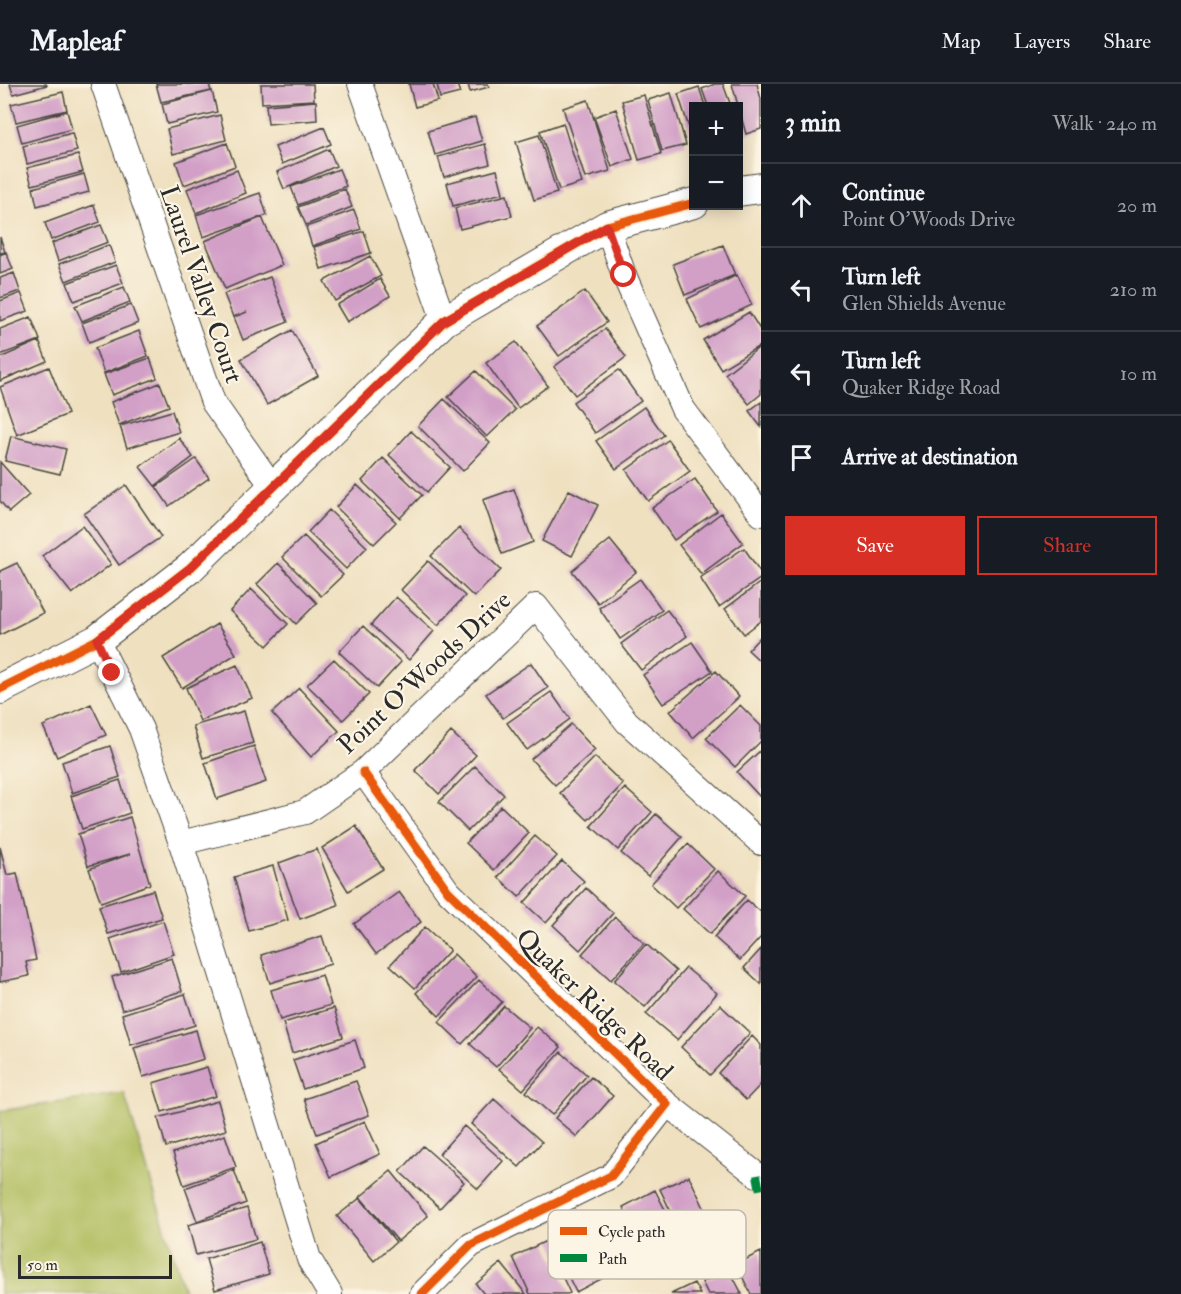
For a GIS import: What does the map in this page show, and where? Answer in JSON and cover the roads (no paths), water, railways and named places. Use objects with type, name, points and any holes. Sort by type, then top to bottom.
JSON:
[{"type":"street","name":"Laurel Valley Court","points":[[103,84],[213,402],[274,489]]},
{"type":"street","points":[[360,84],[444,321]]},
{"type":"street","points":[[743,191],[761,189]]},
{"type":"street","points":[[0,689],[97,640],[190,568],[274,489],[444,321],[607,226],[689,204]]},
{"type":"street","points":[[607,226],[624,275],[683,409],[761,514]]},
{"type":"street","name":"Point O'Woods Drive","points":[[181,843],[305,812],[363,772],[536,606],[627,722],[761,843]]},
{"type":"street","points":[[97,640],[141,729],[181,843],[309,1259],[330,1294]]},
{"type":"street","name":"Quaker Ridge Road","points":[[363,772],[448,891],[667,1104],[758,1175]]},
{"type":"street","name":"Quaker Ridge Road","points":[[422,1294],[471,1245],[611,1176],[667,1104]]}]
